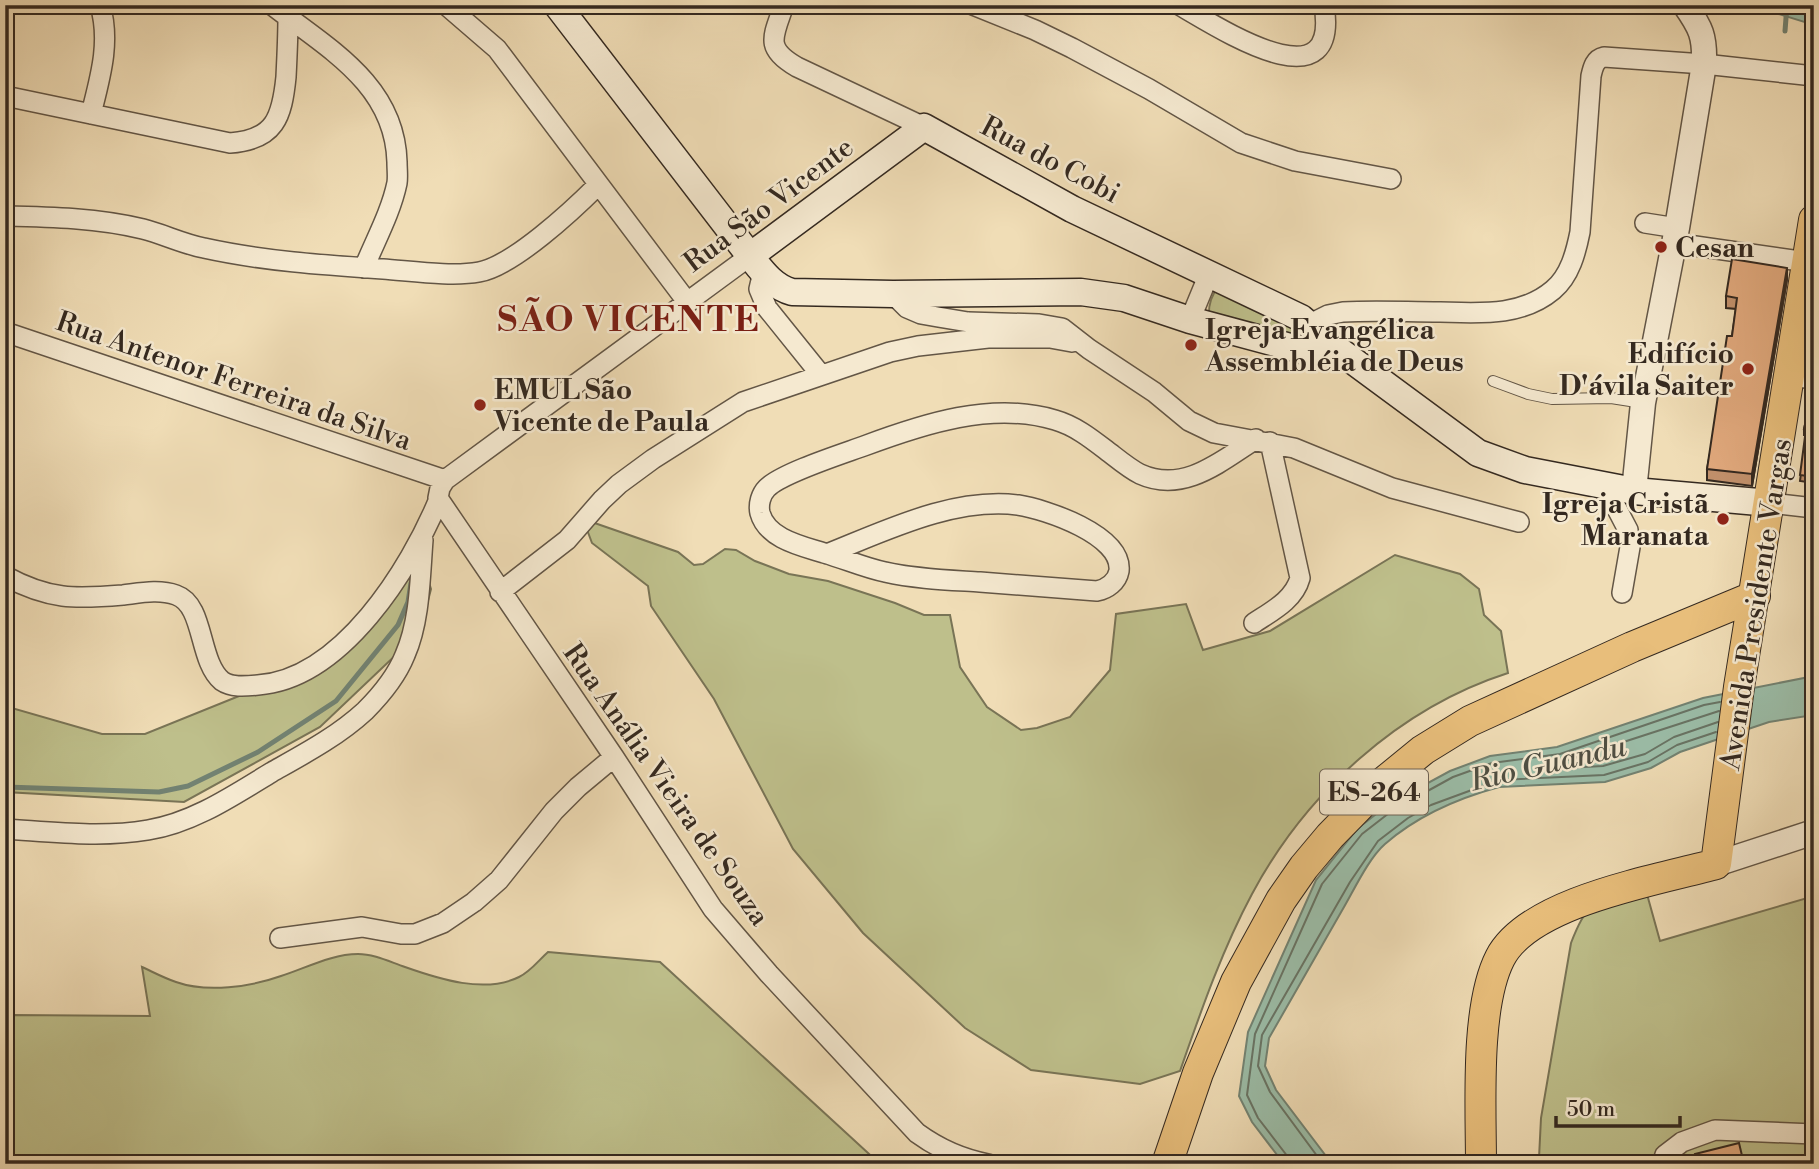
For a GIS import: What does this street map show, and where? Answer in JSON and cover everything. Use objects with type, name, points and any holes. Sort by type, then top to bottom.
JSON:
[{"type":"main road","points":[[557,5],[757,264],[779,287],[792,292],[893,294],[1081,292],[1124,299],[1305,351],[1337,349]]},
{"type":"main road","name":"Rua São Vicente","points":[[757,264],[924,127]]},
{"type":"main road","name":"Rua do Cobi","points":[[924,127],[1072,209],[1286,309],[1310,324],[1337,349],[1478,453],[1525,470],[1634,491],[1770,503]]},
{"type":"main road","name":"Avenida Presidente Vargas","points":[[1716,864],[1739,687],[1770,503],[1802,377],[1814,220]]},
{"type":"main road","name":"ES-264","points":[[1167,1164],[1198,1073],[1236,982],[1281,900],[1330,836],[1380,785],[1423,750],[1470,721],[1632,647],[1755,596]]},
{"type":"main road","points":[[1481,1164],[1481,1087],[1487,1001],[1500,958],[1508,946],[1540,919],[1590,898],[1716,864]]},
{"type":"street","points":[[91,114],[105,41],[100,5]]},
{"type":"street","points":[[446,5],[497,49],[688,303]]},
{"type":"street","name":"Rua do Cobi","points":[[784,5],[773,39],[775,49],[782,58],[924,127]]},
{"type":"street","points":[[973,5],[1072,48],[1241,143],[1295,161],[1391,178]]},
{"type":"street","points":[[1179,5],[1256,47],[1290,55],[1307,54],[1322,44],[1327,22],[1324,5]]},
{"type":"street","points":[[1634,491],[1643,404],[1676,235],[1704,64],[1704,37],[1685,5]]},
{"type":"street","points":[[5,96],[230,142],[256,139],[271,128],[279,116],[284,100],[280,11]]},
{"type":"street","points":[[280,11],[357,72],[378,97],[390,119],[397,148],[397,182],[363,268]]},
{"type":"street","points":[[1310,324],[1328,315],[1343,312],[1505,312],[1526,306],[1555,289],[1575,254],[1580,232],[1591,76],[1596,61],[1604,57],[1814,76]]},
{"type":"street","points":[[5,216],[108,222],[212,250],[297,263],[440,273],[479,272],[501,264],[564,218],[598,186]]},
{"type":"street","points":[[1645,223],[1676,235],[1811,263]]},
{"type":"street","points":[[757,264],[759,289],[767,308],[821,374]]},
{"type":"street","name":"Rua São Vicente","points":[[442,490],[688,303],[757,264]]},
{"type":"street","points":[[1190,320],[1209,274]]},
{"type":"street","points":[[893,294],[907,307],[921,314],[968,322],[1053,325],[1068,332],[1083,345],[1146,385],[1189,421],[1214,433],[1294,448],[1392,488],[1520,522]]},
{"type":"street","name":"Rua Antenor Ferreira da Silva","points":[[5,332],[442,490]]},
{"type":"street","points":[[500,592],[567,540],[601,500],[653,459],[743,402],[890,352],[944,342],[1020,337],[1050,338],[1083,345]]},
{"type":"street","points":[[827,554],[947,511],[987,505],[1017,505],[1075,522],[1109,546],[1118,561],[1118,576],[1112,584],[1097,591],[929,579],[885,572],[797,545],[766,526],[759,508],[765,490],[808,467],[937,421],[998,413],[1056,421],[1085,434],[1140,474],[1179,481],[1197,476],[1263,441]]},
{"type":"street","points":[[1254,623],[1286,601],[1300,578],[1263,441]]},
{"type":"street","points":[[1605,486],[1628,530],[1630,547],[1622,593]]},
{"type":"street","points":[[5,576],[36,592],[61,598],[155,592],[175,594],[187,602],[192,611],[209,663],[223,681],[235,685],[273,684],[308,670],[350,636],[384,597],[424,536],[442,490]]},
{"type":"street","name":"Rua Anália Vieira de Souza","points":[[442,490],[500,592],[614,757],[713,909],[769,974],[917,1133],[938,1148],[968,1160],[988,1164]]},
{"type":"street","points":[[1770,503],[1814,508]]},
{"type":"street","points":[[5,830],[100,835],[149,830],[175,823],[207,809],[326,741],[365,710],[396,673],[405,656],[419,593],[424,536]]},
{"type":"street","points":[[280,938],[362,927],[415,934],[443,923],[474,902],[499,880],[554,811],[614,757]]},
{"type":"street","points":[[1716,864],[1814,832]]},
{"type":"street","points":[[1662,1164],[1665,1156],[1682,1142],[1715,1130],[1814,1133]]},
{"type":"lane","points":[[1493,381],[1528,394],[1552,399],[1611,398],[1643,404]]},
{"type":"shaded area","points":[[1218,287],[1258,303],[1311,340],[1209,318],[1210,301]]},
{"type":"shaded area","points":[[583,519],[678,552],[694,565],[703,564],[725,549],[736,550],[755,561],[789,574],[828,581],[924,615],[950,615],[960,667],[987,707],[1021,730],[1037,728],[1070,717],[1110,670],[1116,614],[1186,604],[1203,650],[1270,631],[1395,555],[1460,574],[1479,589],[1484,615],[1501,631],[1508,673],[1468,688],[1393,732],[1359,759],[1299,822],[1274,857],[1241,915],[1180,1071],[1140,1084],[1031,1070],[965,1028],[863,933],[793,849],[714,699],[651,606],[648,586],[592,543]]},
{"type":"shaded area","points":[[406,557],[422,560],[431,589],[420,632],[320,727],[184,802],[5,792],[5,706],[102,734],[145,734],[244,694],[307,678]]},
{"type":"shaded area","points":[[1645,887],[1660,941],[1814,896],[1814,1164],[1501,1164],[1502,1161],[1539,1158],[1541,1118],[1571,943],[1577,927],[1597,902]]},
{"type":"shaded area","points":[[548,952],[660,962],[880,1164],[5,1164],[5,1017],[150,1016],[142,967],[188,985],[215,988],[269,980],[329,959],[364,954],[447,980],[492,984],[523,975]]},
{"type":"water","points":[[1762,5],[1814,5],[1814,25],[1769,11]]},
{"type":"water","name":"Rio Guandu","points":[[1814,676],[1814,715],[1769,722],[1680,752],[1651,768],[1605,782],[1499,787],[1484,791],[1425,817],[1385,844],[1373,857],[1269,1038],[1265,1066],[1276,1090],[1332,1164],[1284,1164],[1252,1122],[1239,1096],[1248,1032],[1316,880],[1357,829],[1389,804],[1450,771],[1490,756],[1557,747],[1703,698]]},
{"type":"building","points":[[1732,259],[1787,268],[1752,474],[1707,469],[1727,336],[1732,336],[1737,298],[1726,296]]},
{"type":"building","points":[[1813,387],[1814,477],[1800,475],[1804,429]]},
{"type":"building","points":[[1739,1143],[1744,1164],[1697,1164],[1695,1154]]},
{"type":"waterway","points":[[1785,31],[1787,5]]},
{"type":"waterway","points":[[5,787],[159,792],[188,786],[258,752],[336,701],[398,625],[408,602],[411,583]]},
{"type":"place","name":"Cesan","points":[[1661,247]]},
{"type":"place","name":"Igreja Evangélica Assembléia de Deus","points":[[1191,345]]},
{"type":"place","name":"Edifício D'ávila Saiter","points":[[1748,369]]},
{"type":"place","name":"EMUL São Vicente de Paula","points":[[480,405]]},
{"type":"place","name":"Igreja Cristã Maranata","points":[[1723,519]]},
{"type":"district","name":"SÃO VICENTE","points":[[629,319]]}]
